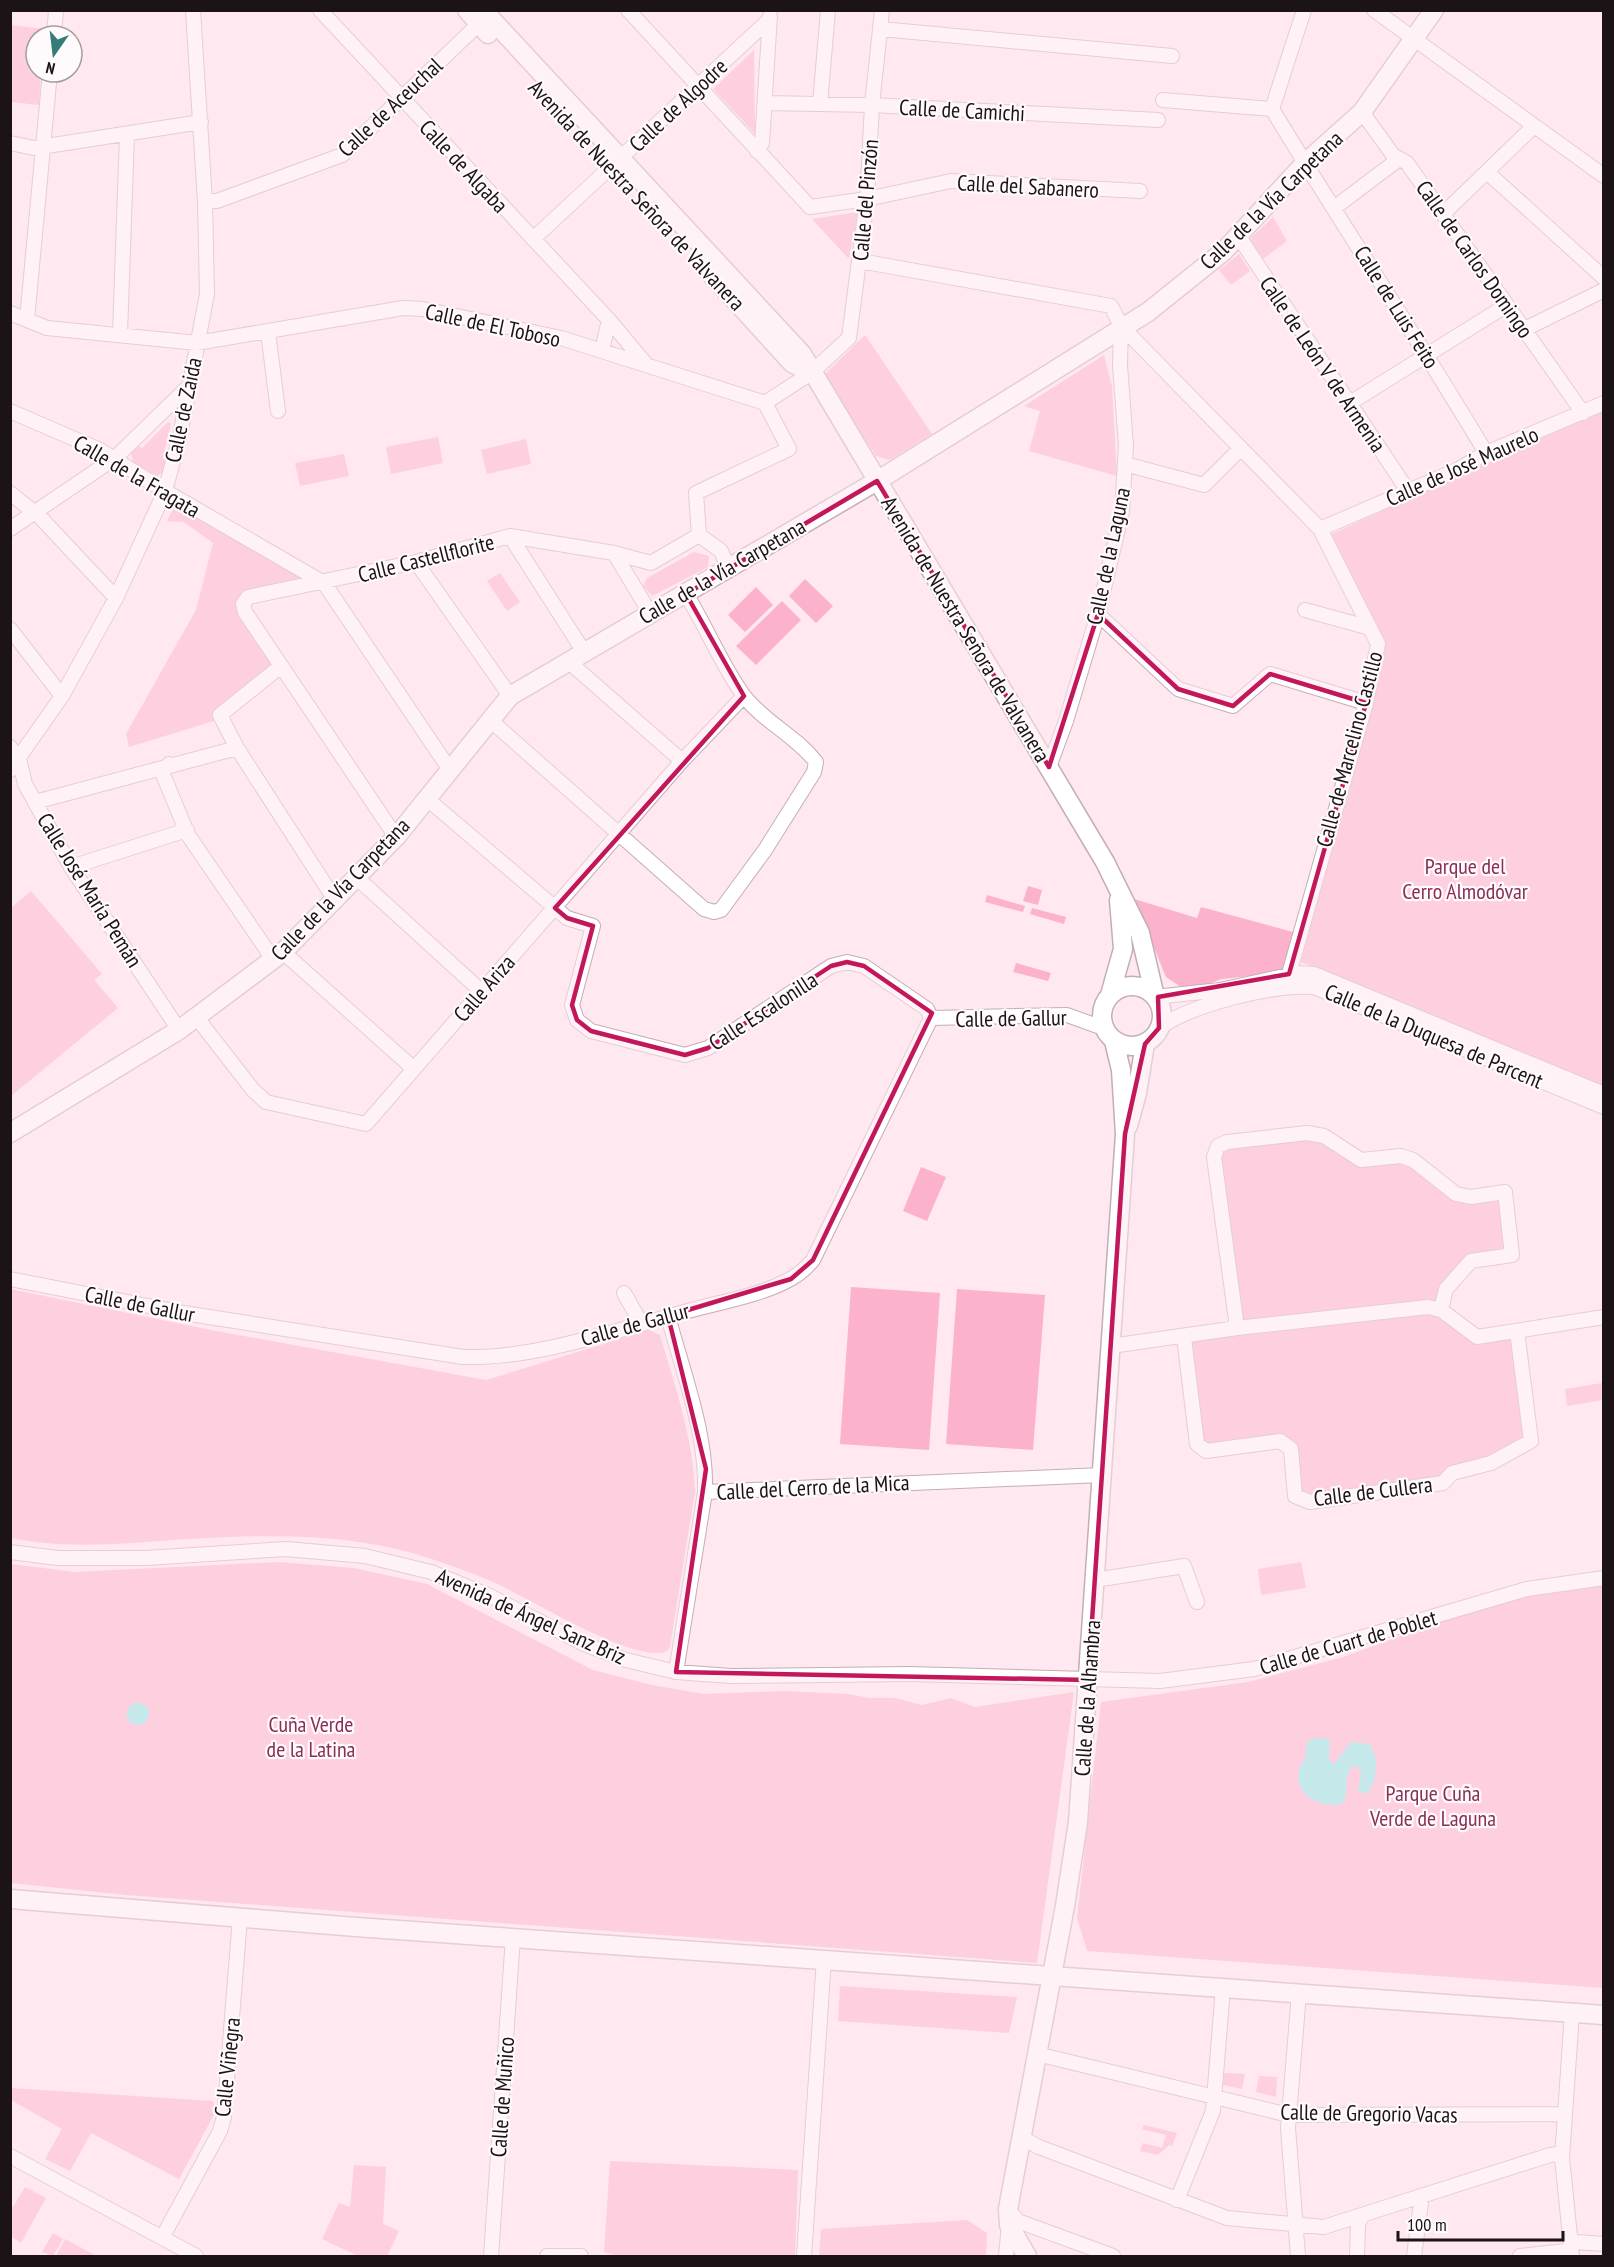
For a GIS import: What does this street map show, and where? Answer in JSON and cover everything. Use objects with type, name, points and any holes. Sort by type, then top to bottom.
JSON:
[{"type":"street","name":"Calle de Zaida","points":[[13,759],[62,696],[116,598],[165,491],[190,385],[207,294],[205,201],[193,10]]},
{"type":"street","name":"Calle de Algaba","points":[[320,10],[609,320],[645,363]]},
{"type":"street","points":[[628,10],[757,151],[762,143],[770,14]]},
{"type":"street","points":[[820,104],[828,10]]},
{"type":"street","name":"Calle del Pinzón","points":[[765,403],[811,373],[849,338],[867,199],[872,105],[882,10]]},
{"type":"street","points":[[1304,10],[1272,110],[1304,164]]},
{"type":"street","points":[[1374,10],[1604,176]]},
{"type":"street","name":"Calle de la Vía Carpetana","points":[[10,1133],[179,1030],[278,956],[396,837],[510,696],[877,481],[1121,326],[1148,312],[1239,237],[1304,164],[1362,112],[1434,10]]},
{"type":"street","name":"Calle de Aceuchal","points":[[205,201],[217,201],[342,155],[402,99],[482,14]]},
{"type":"street","name":"Avenida de Nuestra Señora de Valvanera","points":[[482,14],[616,162],[792,363],[811,373],[856,442],[1117,886],[1140,933],[1155,997]]},
{"type":"street","name":"Calle de Algodre","points":[[533,239],[699,87],[770,14]]},
{"type":"street","points":[[881,29],[1172,56]]},
{"type":"street","points":[[27,320],[49,84]]},
{"type":"street","points":[[1163,100],[1272,110]]},
{"type":"street","name":"Calle de Camichi","points":[[765,103],[872,105],[1158,120]]},
{"type":"street","name":"Calle de Carlos Domingo","points":[[1362,112],[1393,155],[1407,163],[1583,413]]},
{"type":"street","points":[[10,143],[34,148],[44,147],[201,123]]},
{"type":"street","points":[[1443,214],[1534,126]]},
{"type":"street","points":[[120,334],[127,134]]},
{"type":"street","name":"Calle del Sabanero","points":[[757,151],[810,207],[867,199],[951,181],[1140,191]]},
{"type":"street","points":[[1334,208],[1399,159]]},
{"type":"street","name":"Calle de Luis Feito","points":[[1304,164],[1428,355],[1486,453]]},
{"type":"street","points":[[1487,172],[1604,278]]},
{"type":"street","name":"Calle de León V de Armenia","points":[[1239,237],[1408,491]]},
{"type":"street","points":[[860,261],[1110,306],[1121,326]]},
{"type":"street","points":[[1525,328],[1604,290]]},
{"type":"street","points":[[1350,403],[1507,305]]},
{"type":"street","name":"Calle de El Toboso","points":[[10,313],[47,328],[197,342],[403,308],[423,309],[561,338],[765,403]]},
{"type":"street","points":[[602,350],[609,320]]},
{"type":"street","name":"Calle de Marcelino Castillo","points":[[1121,326],[1320,529],[1378,644],[1366,703],[1289,974]]},
{"type":"street","name":"Calle de la Laguna","points":[[1049,767],[1066,721],[1098,614],[1122,512],[1125,464],[1120,365],[1121,326]]},
{"type":"street","points":[[268,332],[278,411]]},
{"type":"street","points":[[10,529],[115,458],[190,385]]},
{"type":"street","points":[[728,567],[721,551],[699,535],[696,493],[789,449],[765,403]]},
{"type":"street","name":"Calle de José Maurelo","points":[[1320,529],[1457,470],[1486,453],[1604,403]]},
{"type":"street","name":"Calle de la Fragata","points":[[10,411],[115,458],[165,491],[324,583]]},
{"type":"street","points":[[1125,464],[1204,485],[1241,448]]},
{"type":"street","points":[[10,493],[34,512],[116,598]]},
{"type":"street","points":[[632,584],[637,573],[699,535]]},
{"type":"street","points":[[510,536],[576,656],[682,761]]},
{"type":"street","name":"Calle Castellflorite","points":[[280,666],[243,604],[248,597],[416,562],[510,536],[614,553],[651,563]]},
{"type":"street","points":[[614,553],[650,613]]},
{"type":"street","points":[[416,562],[510,696]]},
{"type":"street","points":[[324,583],[450,770]]},
{"type":"street","points":[[490,720],[621,833],[704,909],[714,912],[727,904],[765,850],[814,772],[816,762],[810,754],[774,727],[744,696],[686,594]]},
{"type":"street","points":[[1305,610],[1370,628]]},
{"type":"street","points":[[1098,614],[1178,689],[1233,706],[1270,674],[1366,703]]},
{"type":"street","points":[[10,629],[62,696]]},
{"type":"street","points":[[335,900],[237,748],[220,715],[280,666],[396,837]]},
{"type":"street","name":"Calle Ariza","points":[[197,1018],[266,1102],[366,1124],[480,990],[555,908],[682,761],[744,696]]},
{"type":"street","points":[[35,802],[169,764],[237,748]]},
{"type":"street","name":"Calle José María Pemán","points":[[13,759],[71,867],[179,1030]]},
{"type":"street","points":[[169,764],[162,772],[187,830],[278,956],[414,1070]]},
{"type":"street","points":[[426,798],[555,908]]},
{"type":"street","points":[[71,867],[187,830]]},
{"type":"street","points":[[357,878],[480,990]]},
{"type":"street","name":"Avenida de Nuestra Señora de Valvanera","points":[[1110,995],[1123,949],[1117,886]]},
{"type":"street","name":"Calle Escalonilla","points":[[555,908],[567,918],[593,926],[573,1005],[577,1020],[591,1031],[685,1055],[708,1048],[831,966],[847,962],[864,966],[927,1009],[931,1018]]},
{"type":"street","name":"Calle de la Duquesa de Parcent","points":[[1155,997],[1220,990],[1289,974],[1314,974],[1604,1094]]},
{"type":"street","points":[[1133,986],[1155,997],[1160,1007],[1160,1028],[1145,1044],[1129,1047],[1109,1035],[1102,1008],[1110,995],[1120,988],[1133,986]]},
{"type":"street","name":"Calle de la Duquesa de Parcent","points":[[1160,1028],[1175,1017],[1208,1005],[1287,986],[1314,987],[1604,1107]]},
{"type":"street","name":"Calle de Gallur","points":[[10,1279],[192,1314],[463,1357],[491,1358],[668,1316],[743,1296],[791,1279],[813,1260],[931,1018],[1066,1015],[1109,1035]]},
{"type":"street","name":"Calle de la Alhambra","points":[[1006,2256],[1009,2217],[1022,2138],[1078,1822],[1125,1134],[1121,1070],[1109,1035]]},
{"type":"street","name":"Calle de la Alhambra","points":[[1125,1134],[1137,1093],[1145,1044]]},
{"type":"street","points":[[1237,1328],[1214,1157],[1218,1146],[1227,1142],[1307,1133],[1324,1136],[1361,1160],[1401,1156],[1413,1161],[1456,1194],[1471,1197],[1505,1192],[1512,1255],[1471,1261],[1446,1289],[1441,1310]]},
{"type":"street","points":[[624,1293],[641,1323]]},
{"type":"street","points":[[1111,1346],[1237,1328],[1428,1307],[1441,1310],[1477,1337],[1604,1317]]},
{"type":"street","name":"Calle del Cerro de la Mica","points":[[668,1316],[702,1444],[706,1469],[705,1492],[1102,1475]]},
{"type":"street","name":"Calle de Cullera","points":[[1184,1337],[1197,1444],[1206,1451],[1280,1441],[1291,1449],[1295,1496],[1310,1502],[1443,1483],[1452,1473],[1491,1463],[1531,1441],[1517,1331]]},
{"type":"street","points":[[676,1672],[705,1492]]},
{"type":"street","name":"Avenida de Ángel Sanz Briz","points":[[10,1552],[58,1558],[146,1558],[286,1549],[364,1556],[431,1572],[490,1596],[584,1644],[626,1660],[676,1672],[731,1676],[910,1674],[1088,1680]]},
{"type":"street","points":[[1095,1580],[1184,1566],[1197,1602]]},
{"type":"street","name":"Calle de Cuart de Poblet","points":[[1088,1680],[1160,1681],[1254,1669],[1527,1589],[1604,1578]]},
{"type":"street","points":[[10,1899],[240,1918],[1604,2015]]},
{"type":"street","name":"Calle Viñegra","points":[[162,2238],[220,2131],[224,2117],[240,1918]]},
{"type":"street","name":"Calle de Muñico","points":[[491,2256],[513,1937]]},
{"type":"street","points":[[804,2256],[824,1959]]},
{"type":"street","points":[[1177,2200],[1216,2098],[1224,1988]]},
{"type":"street","points":[[1298,2256],[1289,2115],[1299,1993]]},
{"type":"street","points":[[1571,2252],[1562,2158],[1572,2013]]},
{"type":"street","name":"Calle de Gregorio Vacas","points":[[1037,2054],[1289,2115],[1564,2114]]},
{"type":"street","points":[[1022,2138],[1227,2218],[1331,2226],[1550,2155],[1562,2158]]},
{"type":"street","points":[[10,2156],[162,2238],[174,2251],[196,2256]]},
{"type":"street","points":[[1414,2256],[1421,2204],[1417,2198]]},
{"type":"street","points":[[1357,2256],[1358,2224],[1362,2216]]},
{"type":"street","points":[[1009,2217],[1027,2256]]},
{"type":"street","points":[[1009,2217],[1113,2256]]},
{"type":"street","points":[[1571,2252],[1576,2242],[1604,2244]]},
{"type":"street","points":[[1520,2256],[1571,2252]]},
{"type":"street","points":[[547,2256],[581,2256]]},
{"type":"highlighted area","points":[[877,481],[1049,767],[1098,614],[1178,689],[1233,706],[1270,674],[1366,703],[1289,974],[1158,997],[1159,1028],[1145,1044],[1125,1134],[1088,1680],[676,1672],[706,1469],[668,1316],[791,1279],[813,1260],[932,1013],[864,966],[847,962],[831,966],[708,1048],[685,1055],[591,1031],[577,1020],[572,1005],[593,926],[567,918],[555,908],[744,696],[686,594]]},
{"type":"green space","points":[[11,25],[24,27],[24,84],[40,84],[39,105],[11,102]]},
{"type":"green space","points":[[754,50],[755,134],[713,89]]},
{"type":"green space","points":[[858,212],[849,259],[812,219]]},
{"type":"green space","points":[[1273,217],[1287,241],[1263,259],[1250,239]]},
{"type":"green space","points":[[1239,254],[1250,271],[1231,285],[1219,270]]},
{"type":"green space","points":[[865,335],[932,434],[890,460],[876,456],[823,376]]},
{"type":"green space","points":[[1104,355],[1112,386],[1117,476],[1029,451],[1040,411],[1024,406]]},
{"type":"green space","name":"Parque del Cerro Almodóvar","points":[[1603,410],[1603,1088],[1301,962],[1384,642],[1327,536]]},
{"type":"green space","points":[[168,422],[171,424],[163,458],[167,460],[164,472],[157,476],[134,463],[131,454],[139,446],[142,448]]},
{"type":"green space","points":[[438,437],[443,463],[391,474],[386,447]]},
{"type":"green space","points":[[526,439],[531,464],[487,474],[481,450]]},
{"type":"green space","points":[[344,454],[349,476],[300,486],[295,463]]},
{"type":"green space","points":[[175,505],[324,583],[243,604],[281,666],[214,721],[129,747],[126,734],[196,610],[213,543],[184,522],[167,521]]},
{"type":"green space","points":[[694,552],[709,556],[708,567],[652,596],[643,586],[647,578]]},
{"type":"green space","points":[[500,573],[520,602],[507,611],[487,581]]},
{"type":"green space","points":[[805,579],[833,606],[816,623],[789,596]]},
{"type":"green space","points":[[756,587],[773,605],[745,632],[728,615]]},
{"type":"green space","points":[[782,601],[801,620],[756,665],[736,646]]},
{"type":"green space","points":[[1028,886],[1042,890],[1038,905],[1023,901]]},
{"type":"green space","points":[[31,891],[102,974],[94,980],[118,1008],[11,1096],[11,908]]},
{"type":"green space","points":[[987,895],[1025,906],[1023,912],[985,902]]},
{"type":"green space","points":[[1134,899],[1197,918],[1201,907],[1300,934],[1290,972],[1222,979],[1196,988],[1181,987],[1166,977]]},
{"type":"green space","points":[[1032,908],[1066,917],[1064,924],[1030,914]]},
{"type":"green space","points":[[1016,963],[1051,973],[1048,981],[1013,972]]},
{"type":"green space","points":[[1307,1133],[1361,1160],[1401,1156],[1456,1194],[1505,1192],[1512,1255],[1471,1261],[1441,1309],[1477,1337],[1517,1331],[1531,1441],[1443,1483],[1299,1500],[1291,1449],[1280,1441],[1197,1444],[1184,1337],[1236,1328],[1218,1146]]},
{"type":"green space","points":[[921,1167],[946,1177],[927,1221],[903,1211]]},
{"type":"green space","points":[[851,1287],[940,1293],[929,1450],[840,1444]]},
{"type":"green space","points":[[10,1289],[211,1330],[486,1380],[649,1330],[660,1335],[687,1431],[695,1491],[670,1647],[667,1651],[652,1653],[631,1648],[580,1627],[474,1574],[416,1554],[356,1541],[265,1536],[71,1545],[11,1538]]},
{"type":"green space","points":[[957,1289],[1045,1295],[1033,1450],[946,1444]]},
{"type":"green space","points":[[1602,1383],[1603,1400],[1567,1406],[1565,1389]]},
{"type":"green space","name":"Cuña Verde de la Latina","points":[[278,1562],[354,1568],[427,1584],[593,1670],[652,1685],[704,1694],[785,1691],[848,1694],[869,1698],[895,1698],[922,1705],[951,1698],[975,1707],[1074,1692],[1037,1963],[126,1895],[11,1883],[11,1564],[75,1572]]},
{"type":"green space","points":[[1301,1562],[1306,1588],[1261,1595],[1258,1569]]},
{"type":"green space","name":"Parque Cuña Verde de Laguna","points":[[1603,1585],[1603,1988],[1087,1951],[1077,1918],[1101,1702],[1248,1682],[1343,1657],[1458,1615],[1530,1594]]},
{"type":"green space","points":[[840,1986],[1017,1997],[1009,2033],[838,2021]]},
{"type":"green space","points":[[1224,2073],[1245,2074],[1242,2089],[1223,2085]]},
{"type":"green space","points":[[1259,2076],[1277,2077],[1276,2097],[1256,2092]]},
{"type":"green space","points":[[10,2088],[213,2101],[216,2111],[179,2179],[91,2133],[70,2171],[45,2159],[62,2129],[11,2100]]},
{"type":"green space","points":[[1144,2125],[1177,2133],[1172,2146],[1169,2145],[1158,2155],[1140,2151],[1143,2143],[1162,2148],[1166,2135],[1142,2129]]},
{"type":"green space","points":[[610,2161],[798,2170],[795,2256],[618,2256],[604,2252]]},
{"type":"green space","points":[[354,2165],[386,2167],[383,2224],[399,2231],[387,2256],[358,2256],[322,2239],[339,2203],[350,2207]]},
{"type":"green space","points":[[25,2187],[46,2198],[21,2243],[11,2236],[11,2206],[13,2207]]},
{"type":"green space","points":[[967,2220],[987,2233],[986,2256],[819,2256],[821,2229]]},
{"type":"green space","points":[[53,2233],[63,2239],[53,2256],[42,2252]]},
{"type":"green space","points":[[65,2239],[97,2256],[56,2256]]},
{"type":"water","points":[[138,1703],[146,1706],[149,1714],[146,1722],[138,1725],[130,1722],[127,1714],[130,1706]]},
{"type":"water","points":[[1313,1738],[1330,1739],[1329,1760],[1334,1764],[1351,1742],[1369,1744],[1375,1756],[1376,1769],[1367,1794],[1358,1791],[1361,1772],[1357,1766],[1353,1766],[1349,1771],[1346,1796],[1341,1804],[1318,1802],[1305,1793],[1301,1787],[1299,1770],[1306,1755],[1306,1743]]}]
